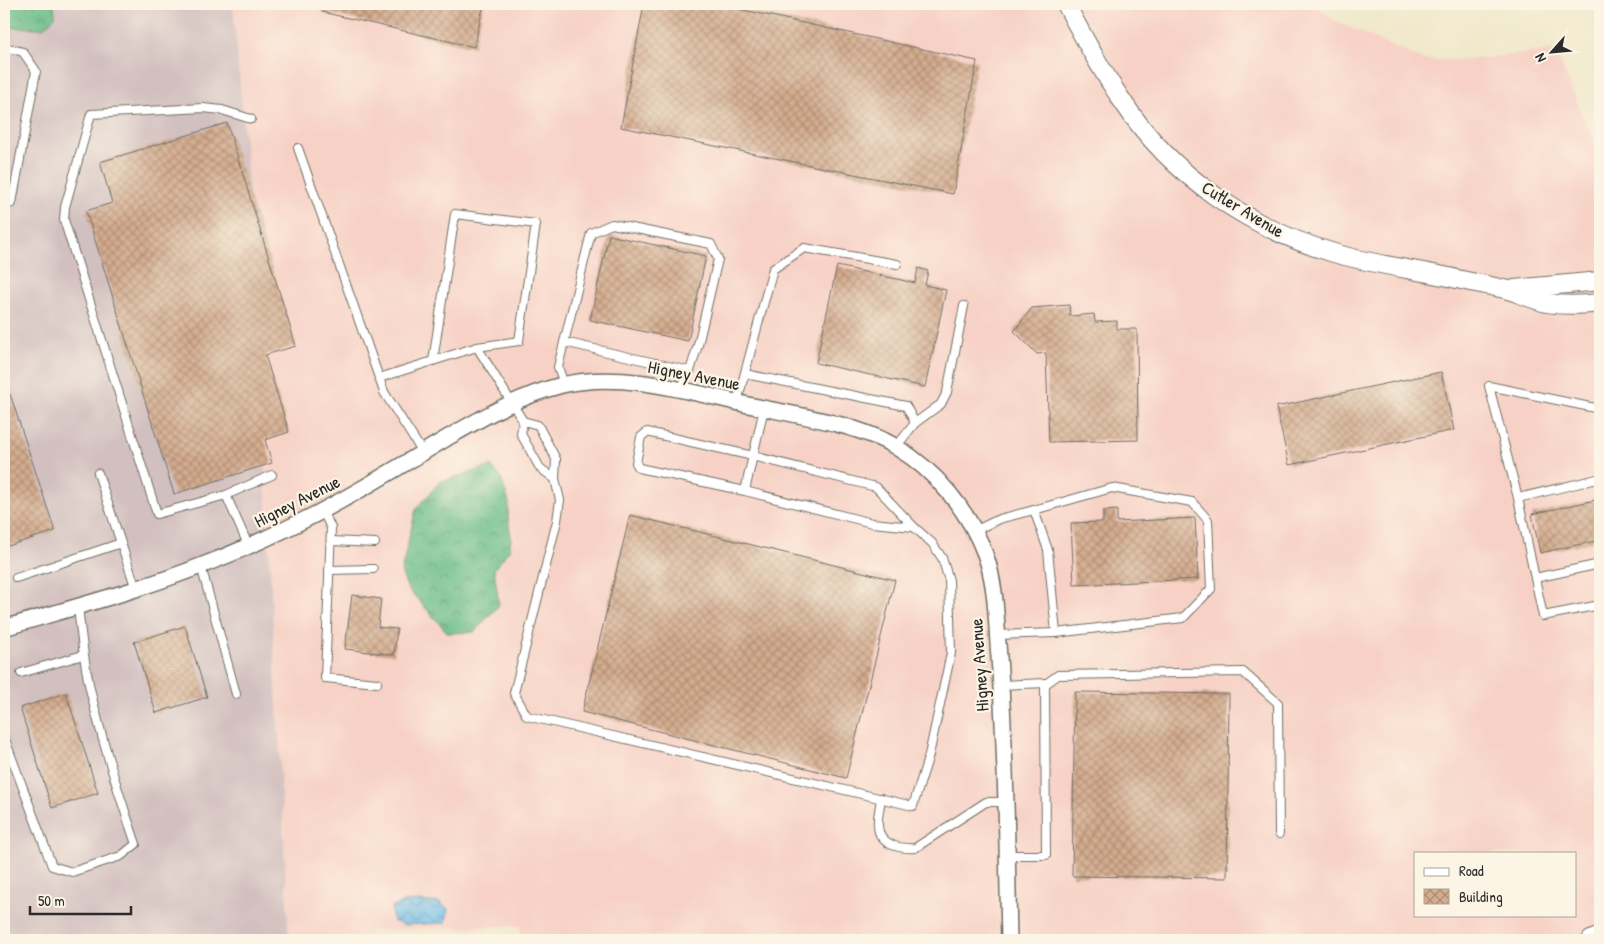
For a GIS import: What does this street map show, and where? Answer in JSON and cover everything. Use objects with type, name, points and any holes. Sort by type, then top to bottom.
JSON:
[{"type":"street","name":"Cutler Avenue","points":[[1066,4],[1087,44],[1123,103],[1148,135],[1195,181],[1231,206],[1267,227],[1334,253],[1506,290],[1547,302],[1577,305],[1600,303]]},
{"type":"street","name":"Cutler Avenue","points":[[1506,290],[1600,281]]},
{"type":"street","name":"Higney Avenue","points":[[4,628],[136,589],[201,566],[249,546],[322,511],[510,402],[564,384],[601,380],[646,383],[814,418],[870,434],[896,447],[924,468],[943,486],[962,510],[985,555],[992,581],[1001,685],[1009,940]]},
{"type":"street","points":[[1591,940],[1600,936]]},
{"type":"lane","points":[[4,47],[23,52],[36,71],[12,202],[4,205]]},
{"type":"lane","points":[[251,119],[222,110],[202,108],[91,114],[65,207],[64,220],[157,514],[226,495],[272,475]]},
{"type":"lane","points":[[298,148],[384,392],[423,453]]},
{"type":"lane","points":[[379,378],[433,361],[477,347],[519,341],[536,224],[454,214],[433,361]]},
{"type":"lane","points":[[564,384],[558,367],[591,233],[612,224],[711,244],[718,259],[690,371],[686,375],[682,391]]},
{"type":"lane","points":[[737,402],[773,269],[804,248],[897,264]]},
{"type":"lane","points":[[896,447],[915,423],[941,404],[948,392],[964,306]]},
{"type":"lane","points":[[564,342],[690,371]]},
{"type":"lane","points":[[477,347],[523,421],[538,425],[556,459],[555,478],[560,500],[557,521],[514,693],[527,716],[914,806],[929,755],[951,653],[949,580],[942,558],[932,543],[876,487],[647,432],[642,437],[636,463],[639,468],[745,491],[872,523],[914,527]]},
{"type":"lane","points":[[745,374],[906,406],[915,423]]},
{"type":"lane","points":[[1600,409],[1489,386],[1518,498],[1543,616],[1600,605]]},
{"type":"lane","points":[[745,491],[764,408]]},
{"type":"lane","points":[[523,421],[521,434],[540,468],[555,478]]},
{"type":"lane","points":[[98,473],[136,589]]},
{"type":"lane","points":[[1518,498],[1597,479]]},
{"type":"lane","points":[[974,531],[999,519],[1112,488],[1192,502],[1208,520],[1211,589],[1183,618],[1056,632],[997,635]]},
{"type":"lane","points":[[226,495],[249,546]]},
{"type":"lane","points":[[1034,510],[1048,550],[1056,632]]},
{"type":"lane","points":[[322,511],[331,528],[325,678],[377,683]]},
{"type":"lane","points":[[331,541],[374,543]]},
{"type":"lane","points":[[16,578],[121,543]]},
{"type":"lane","points":[[1535,578],[1600,564]]},
{"type":"lane","points":[[201,566],[236,694]]},
{"type":"lane","points":[[330,570],[373,569]]},
{"type":"lane","points":[[4,737],[52,866],[72,872],[121,856],[136,844],[120,798],[91,693],[78,606]]},
{"type":"lane","points":[[21,673],[84,654]]},
{"type":"lane","points":[[1001,685],[1045,683],[1058,674],[1243,672],[1278,703],[1279,834]]},
{"type":"lane","points":[[1007,855],[1046,855],[1045,683]]},
{"type":"lane","points":[[881,798],[878,828],[883,839],[889,844],[902,849],[915,848],[986,802],[1005,802]]},
{"type":"shaded area","points":[[54,4],[233,4],[253,236],[289,940],[4,940],[4,27],[43,28],[55,17]]},
{"type":"shaded area","points":[[233,4],[1314,4],[1336,21],[1423,60],[1465,60],[1555,50],[1600,155],[1600,940],[743,940],[742,935],[560,937],[560,940],[521,940],[520,926],[370,931],[370,940],[289,940],[253,236]],"holes":[[[509,503],[508,517],[511,537],[510,549],[494,569],[474,632],[448,633],[408,590]]]},
{"type":"green space","points":[[4,4],[54,4],[55,17],[43,28],[4,27]]},
{"type":"green space","points":[[491,466],[501,478],[509,503],[508,517],[511,537],[510,549],[494,569],[499,605],[474,632],[448,633],[408,589],[401,572],[416,509],[440,482]]},
{"type":"water","points":[[403,902],[440,903],[448,909],[446,923],[403,925],[393,921],[391,908]]},
{"type":"building","points":[[323,4],[484,4],[474,47],[322,12]]},
{"type":"building","points":[[644,4],[716,4],[977,61],[953,194],[621,127]]},
{"type":"building","points":[[227,123],[296,346],[265,355],[289,432],[265,440],[272,463],[174,494],[86,211],[112,203],[100,162]]},
{"type":"building","points":[[609,235],[706,256],[688,341],[590,320]]},
{"type":"building","points":[[837,266],[915,283],[918,268],[928,271],[925,285],[946,290],[925,387],[816,363]]},
{"type":"building","points":[[1069,305],[1070,316],[1094,314],[1095,322],[1117,321],[1117,329],[1137,329],[1138,440],[1049,442],[1046,353],[1037,354],[1014,331],[1032,308]]},
{"type":"building","points":[[1441,372],[1454,430],[1289,465],[1276,407]]},
{"type":"building","points":[[10,394],[55,531],[8,546],[4,534],[4,396]]},
{"type":"building","points":[[1600,499],[1600,540],[1540,553],[1532,514]]},
{"type":"building","points":[[1117,510],[1117,522],[1195,518],[1198,579],[1074,585],[1071,523],[1103,522],[1103,511]]},
{"type":"building","points":[[630,515],[895,580],[846,778],[582,712]]},
{"type":"building","points":[[352,595],[381,599],[378,627],[397,629],[394,655],[345,649]]},
{"type":"building","points":[[185,626],[207,697],[156,713],[134,642]]},
{"type":"building","points":[[1075,692],[1229,694],[1227,878],[1072,876]]},
{"type":"building","points":[[66,693],[98,793],[52,808],[20,708]]}]
